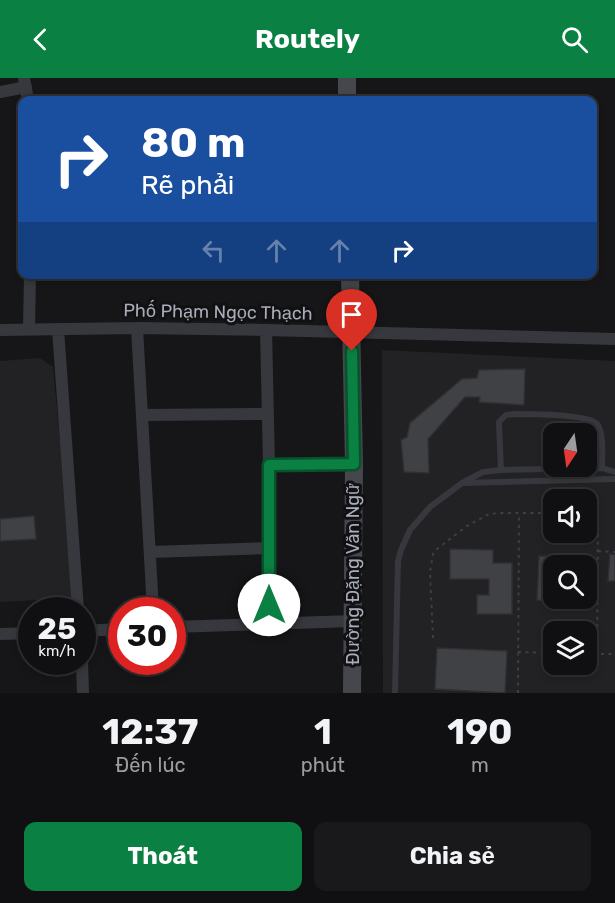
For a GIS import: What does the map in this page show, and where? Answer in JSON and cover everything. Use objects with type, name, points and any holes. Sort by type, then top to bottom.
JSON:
[{"type":"main road","points":[[347,78],[347,96]]},
{"type":"main road","name":"Đường Đặng Văn Ngữ","points":[[350,279],[354,464],[352,693]]},
{"type":"street","points":[[0,92],[25,83]]},
{"type":"street","points":[[29,329],[30,279]]},
{"type":"street","points":[[137,328],[153,597]]},
{"type":"street","name":"Phố Phạm Ngọc Thạch","points":[[0,330],[137,328],[352,331],[615,339]]},
{"type":"street","points":[[58,329],[77,597]]},
{"type":"street","points":[[266,330],[269,624]]},
{"type":"street","points":[[143,415],[268,414]]},
{"type":"street","points":[[269,465],[354,464]]},
{"type":"street","points":[[151,552],[269,548]]},
{"type":"street","points":[[186,627],[353,621]]},
{"type":"street","points":[[0,634],[18,633]]},
{"type":"street","points":[[82,675],[83,693]]},
{"type":"lane","points":[[501,470],[499,422],[502,417],[514,414],[569,417],[597,423],[600,432],[602,468]]},
{"type":"lane","points":[[395,693],[400,550],[410,530],[430,507],[462,483],[483,472],[602,468],[615,472]]},
{"type":"lane","points":[[462,483],[615,479]]},
{"type":"path","points":[[433,638],[430,572],[433,554],[478,519],[500,513],[543,513]]},
{"type":"path","points":[[518,693],[519,513]]},
{"type":"path","points":[[597,516],[597,654],[615,654]]},
{"type":"path","points":[[598,551],[615,552]]},
{"type":"path","points":[[518,652],[543,653]]},
{"type":"shaded area","points":[[382,350],[615,361],[615,693],[383,693]]},
{"type":"shaded area","points":[[40,358],[53,367],[75,597],[18,597],[18,601],[0,602],[0,361]]},
{"type":"building","points":[[525,369],[524,405],[479,402],[480,397],[465,397],[428,439],[429,473],[404,472],[401,440],[407,437],[410,423],[462,379],[477,378],[479,370]]},
{"type":"building","points":[[34,516],[36,539],[0,541],[0,519]]},
{"type":"building","points":[[450,549],[493,550],[493,563],[512,563],[512,614],[477,614],[477,595],[489,595],[489,579],[450,579]]},
{"type":"building","points":[[610,554],[615,555],[615,581],[608,581]]},
{"type":"building","points":[[539,556],[543,556],[543,600],[537,600]]},
{"type":"building","points":[[437,648],[507,651],[505,693],[435,689]]},
{"type":"route","points":[[269,605],[269,465],[354,464],[352,351]]}]
